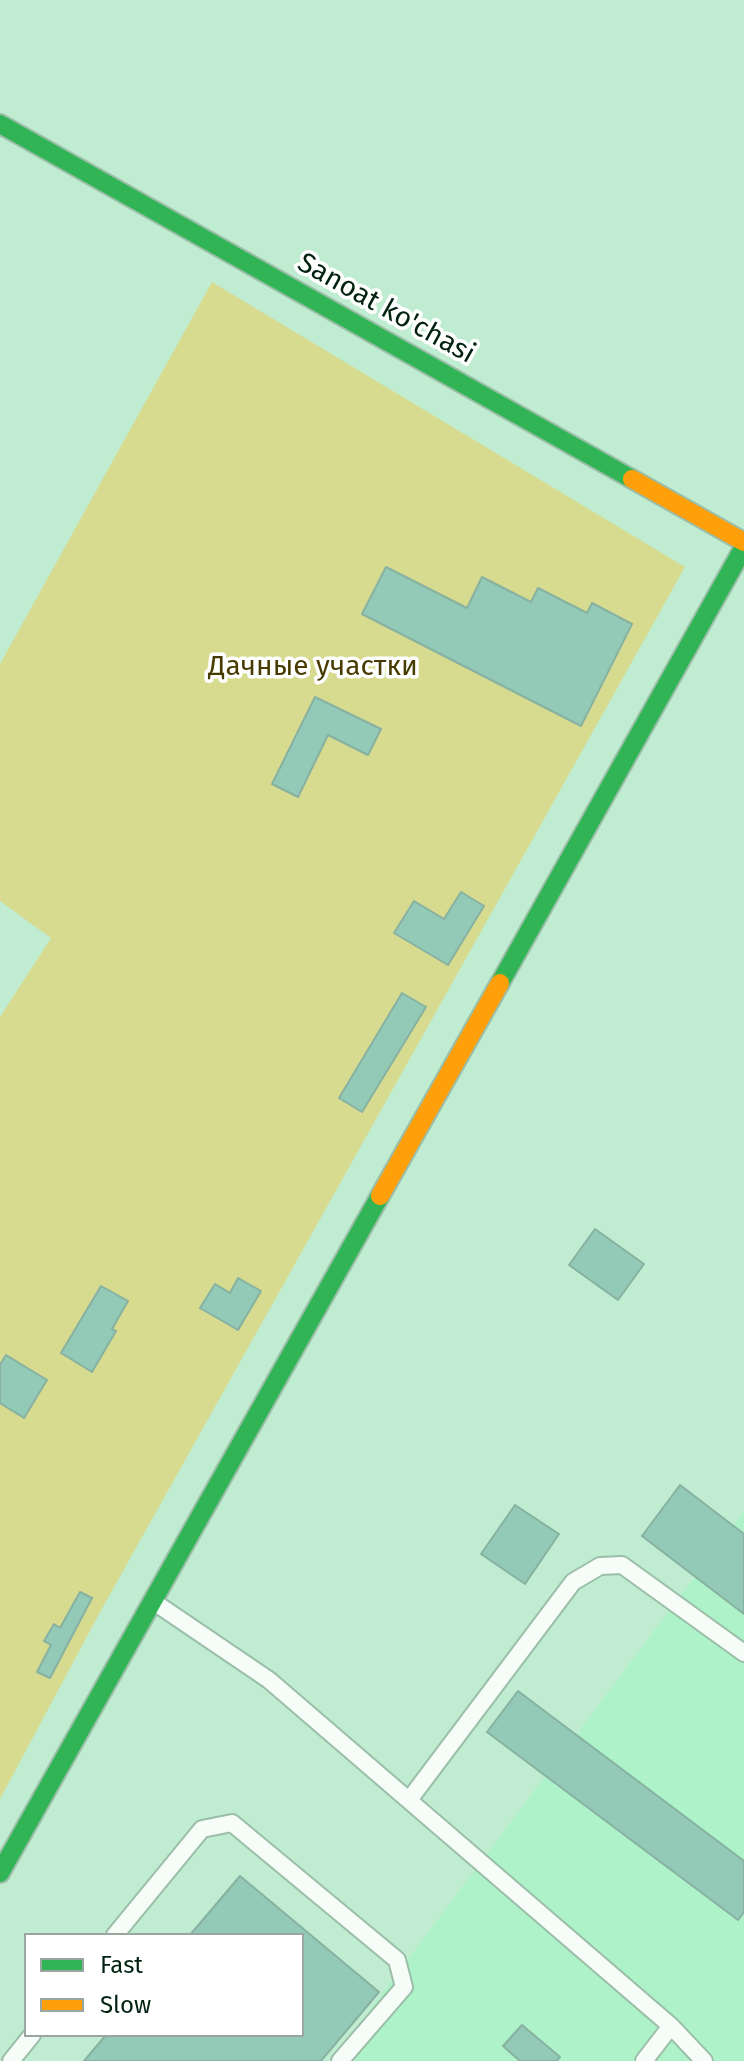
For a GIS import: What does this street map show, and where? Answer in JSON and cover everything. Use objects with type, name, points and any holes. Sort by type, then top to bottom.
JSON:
[{"type":"main road","name":"Sanoat ko'chasi","points":[[0,124],[744,545]]},
{"type":"main road","points":[[0,1873],[744,545]]},
{"type":"lane","points":[[409,1800],[573,1582],[600,1566],[622,1565],[744,1653]]},
{"type":"lane","points":[[152,1602],[269,1680],[671,2026],[704,2061]]},
{"type":"lane","points":[[117,1933],[202,1829],[232,1823],[397,1960],[404,1987],[340,2061]]},
{"type":"lane","points":[[644,2061],[671,2026]]},
{"type":"lane","points":[[11,2061],[30,2037]]},
{"type":"shaded area","points":[[744,1511],[744,2061],[332,2061]]},
{"type":"green space","name":"Дачные участки","points":[[212,282],[685,567],[99,1614],[0,1799],[0,1017],[51,938],[0,901],[0,664]]},
{"type":"building","points":[[386,567],[467,608],[482,577],[531,602],[538,588],[587,613],[592,603],[632,624],[581,726],[362,614]]},
{"type":"building","points":[[315,697],[381,729],[368,755],[328,735],[298,797],[272,784]]},
{"type":"building","points":[[461,892],[484,906],[448,965],[394,933],[414,901],[444,919]]},
{"type":"building","points":[[402,993],[426,1007],[362,1112],[339,1098]]},
{"type":"building","points":[[595,1229],[644,1264],[618,1300],[569,1265]]},
{"type":"building","points":[[238,1278],[261,1291],[238,1330],[200,1308],[215,1284],[230,1293]]},
{"type":"building","points":[[101,1286],[128,1301],[112,1329],[116,1331],[92,1372],[61,1353]]},
{"type":"building","points":[[6,1355],[47,1380],[24,1418],[0,1403],[0,1365]]},
{"type":"building","points":[[680,1485],[744,1534],[744,1614],[642,1536]]},
{"type":"building","points":[[515,1505],[559,1534],[525,1584],[481,1554]]},
{"type":"building","points":[[80,1592],[92,1598],[50,1678],[37,1672],[51,1645],[44,1641],[54,1624],[60,1628]]},
{"type":"building","points":[[518,1691],[744,1861],[744,1912],[738,1920],[487,1732]]},
{"type":"building","points":[[240,1876],[379,1992],[321,2061],[84,2061],[104,2037],[304,2037],[304,1933],[192,1933]]},
{"type":"building","points":[[522,2025],[560,2057],[557,2061],[520,2061],[503,2046]]},
{"type":"traffic: fast","points":[[0,124],[632,479]]},
{"type":"traffic: fast","points":[[500,983],[744,547]]},
{"type":"traffic: fast","points":[[0,1873],[380,1196]]},
{"type":"traffic: slow","points":[[632,479],[744,542]]},
{"type":"traffic: slow","points":[[380,1196],[500,983]]}]
